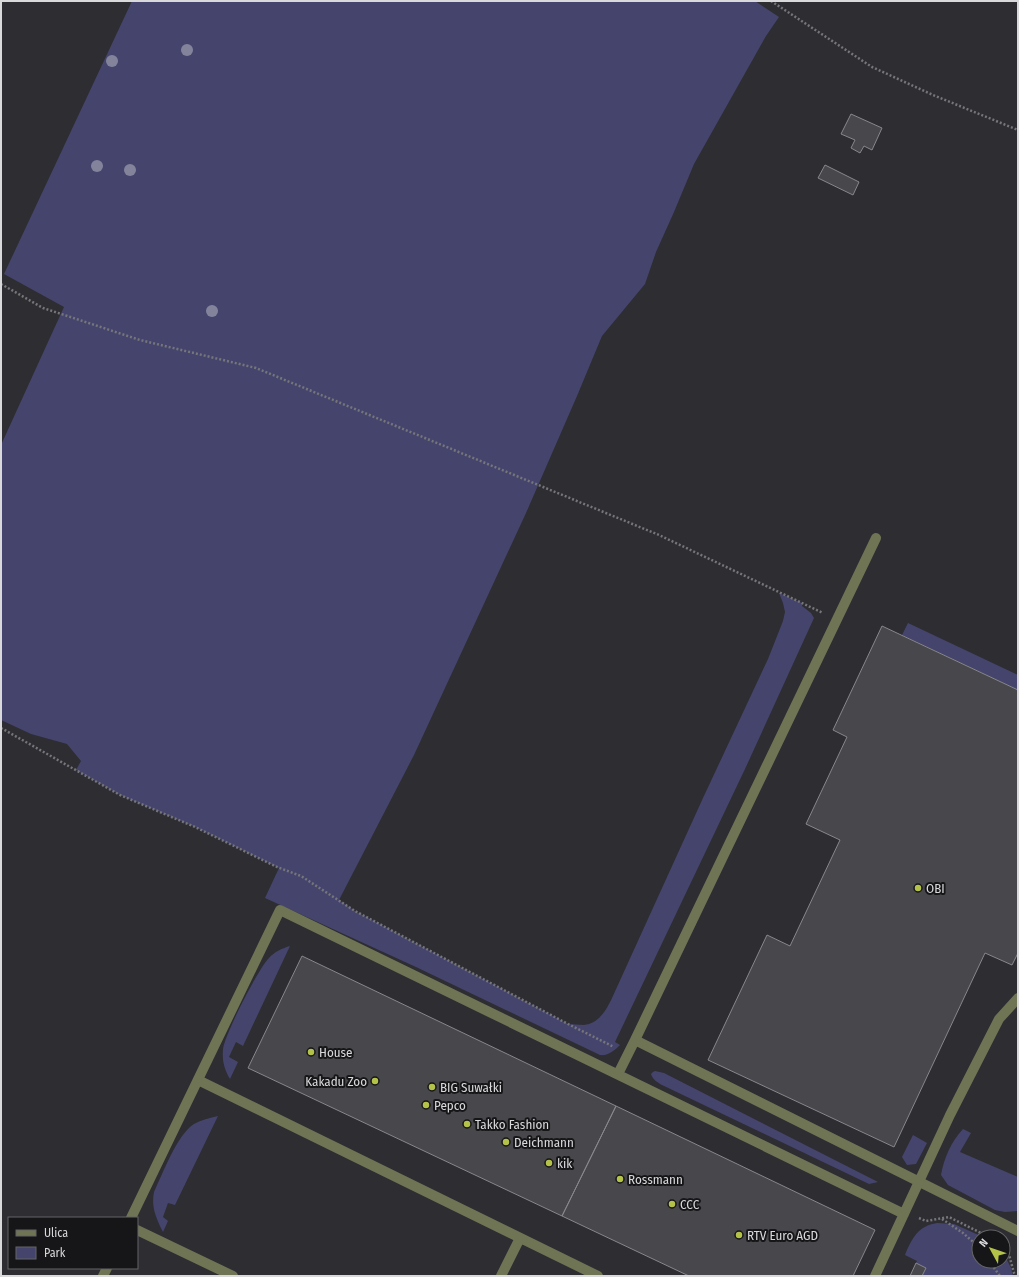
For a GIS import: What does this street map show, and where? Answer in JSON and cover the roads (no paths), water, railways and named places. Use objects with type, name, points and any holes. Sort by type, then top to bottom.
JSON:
[{"type":"lane","points":[[618,1074],[629,1054],[876,538]]},
{"type":"lane","points":[[131,1217],[280,910],[904,1214]]},
{"type":"lane","points":[[875,1276],[950,1115],[998,1018],[1018,998]]},
{"type":"lane","points":[[635,1040],[1018,1231]]},
{"type":"lane","points":[[198,1080],[598,1276]]},
{"type":"lane","points":[[138,1230],[232,1276]]},
{"type":"lane","points":[[501,1276],[520,1238]]},
{"type":"place","name":"OBI","points":[[918,888]]},
{"type":"place","name":"House","points":[[311,1052]]},
{"type":"place","name":"Kakadu Zoo","points":[[375,1081]]},
{"type":"place","name":"BIG Suwałki","points":[[432,1087]]},
{"type":"place","name":"Pepco","points":[[426,1105]]},
{"type":"place","name":"Takko Fashion","points":[[467,1124]]},
{"type":"place","name":"Deichmann","points":[[506,1142]]},
{"type":"place","name":"kik","points":[[549,1163]]},
{"type":"place","name":"Rossmann","points":[[620,1179]]},
{"type":"place","name":"CCC","points":[[672,1204]]},
{"type":"place","name":"RTV Euro AGD","points":[[739,1235]]}]
